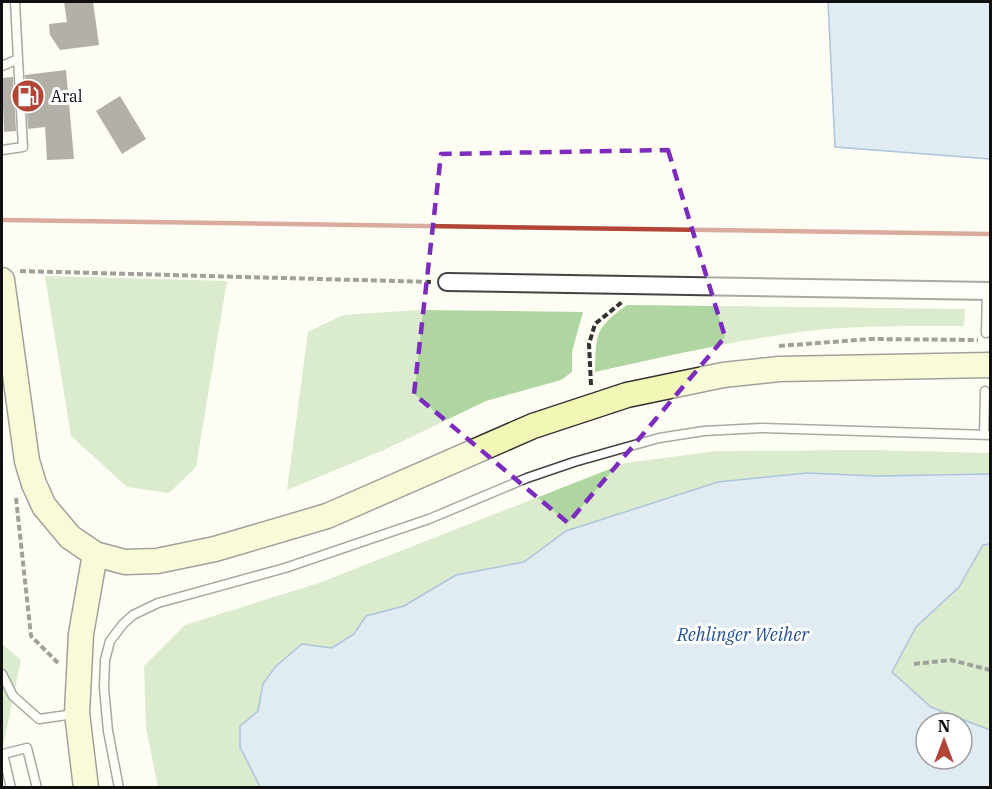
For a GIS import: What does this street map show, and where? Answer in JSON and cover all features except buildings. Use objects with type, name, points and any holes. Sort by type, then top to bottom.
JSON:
[{"type":"main road","points":[[7,275],[27,461],[34,484],[44,506],[70,537],[95,555],[124,562],[156,561],[215,549],[327,516],[533,426],[627,395],[723,375],[779,369],[888,365],[990,365]]},
{"type":"main road","points":[[86,788],[77,713],[81,634],[95,555]]},
{"type":"street","points":[[447,282],[989,291]]},
{"type":"lane","points":[[2,150],[23,147],[15,2]]},
{"type":"lane","points":[[2,66],[18,59]]},
{"type":"lane","points":[[986,333],[989,291]]},
{"type":"lane","points":[[119,788],[111,757],[108,731],[104,688],[105,660],[110,641],[123,624],[133,615],[158,603],[285,568],[429,519],[481,496],[546,472],[659,438],[704,431],[761,428],[987,435],[985,391]]},
{"type":"lane","points":[[2,675],[13,696],[39,719],[77,713]]},
{"type":"lane","points":[[11,788],[3,754],[27,748],[37,788]]},
{"type":"path","points":[[7,275],[447,282]]},
{"type":"path","points":[[591,385],[589,344],[596,324],[644,284]]},
{"type":"path","points":[[16,495],[31,636],[59,664],[60,674]]},
{"type":"path","points":[[914,664],[951,660],[990,670]]},
{"type":"highlighted area","points":[[668,150],[725,337],[568,523],[414,394],[441,154]]},
{"type":"green space","points":[[45,276],[227,281],[196,467],[169,493],[127,487],[71,436]]},
{"type":"green space","points":[[627,305],[965,309],[964,326],[866,327],[808,331],[674,354],[595,372],[599,332]]},
{"type":"green space","points":[[418,310],[583,312],[572,352],[572,372],[561,380],[486,401],[384,450],[287,490],[308,332],[343,315]]},
{"type":"green space","points":[[873,450],[990,453],[990,474],[876,476],[807,473],[718,482],[566,531],[524,562],[456,575],[404,606],[366,616],[354,634],[332,648],[302,644],[263,684],[258,711],[255,776],[260,787],[158,787],[146,728],[144,666],[185,625],[319,583],[625,463],[717,451]]},
{"type":"green space","points":[[990,544],[990,730],[974,724],[974,711],[941,711],[931,707],[892,672],[916,627],[959,587],[983,545]]},
{"type":"green space","points":[[2,644],[21,660],[2,751]]},
{"type":"water","points":[[828,2],[990,2],[990,159],[835,147]]},
{"type":"water","name":"Rehlinger Weiher","points":[[807,473],[876,476],[990,474],[990,544],[983,545],[959,587],[916,627],[892,672],[931,707],[941,711],[914,711],[914,771],[974,771],[974,724],[990,730],[990,787],[260,787],[240,747],[240,726],[258,711],[263,684],[275,667],[302,644],[332,648],[354,634],[366,616],[404,606],[456,575],[524,562],[566,531],[718,482]]},
{"type":"railway","points":[[2,220],[990,234]]},
{"type":"place","name":"Aral","points":[[28,96]]}]
